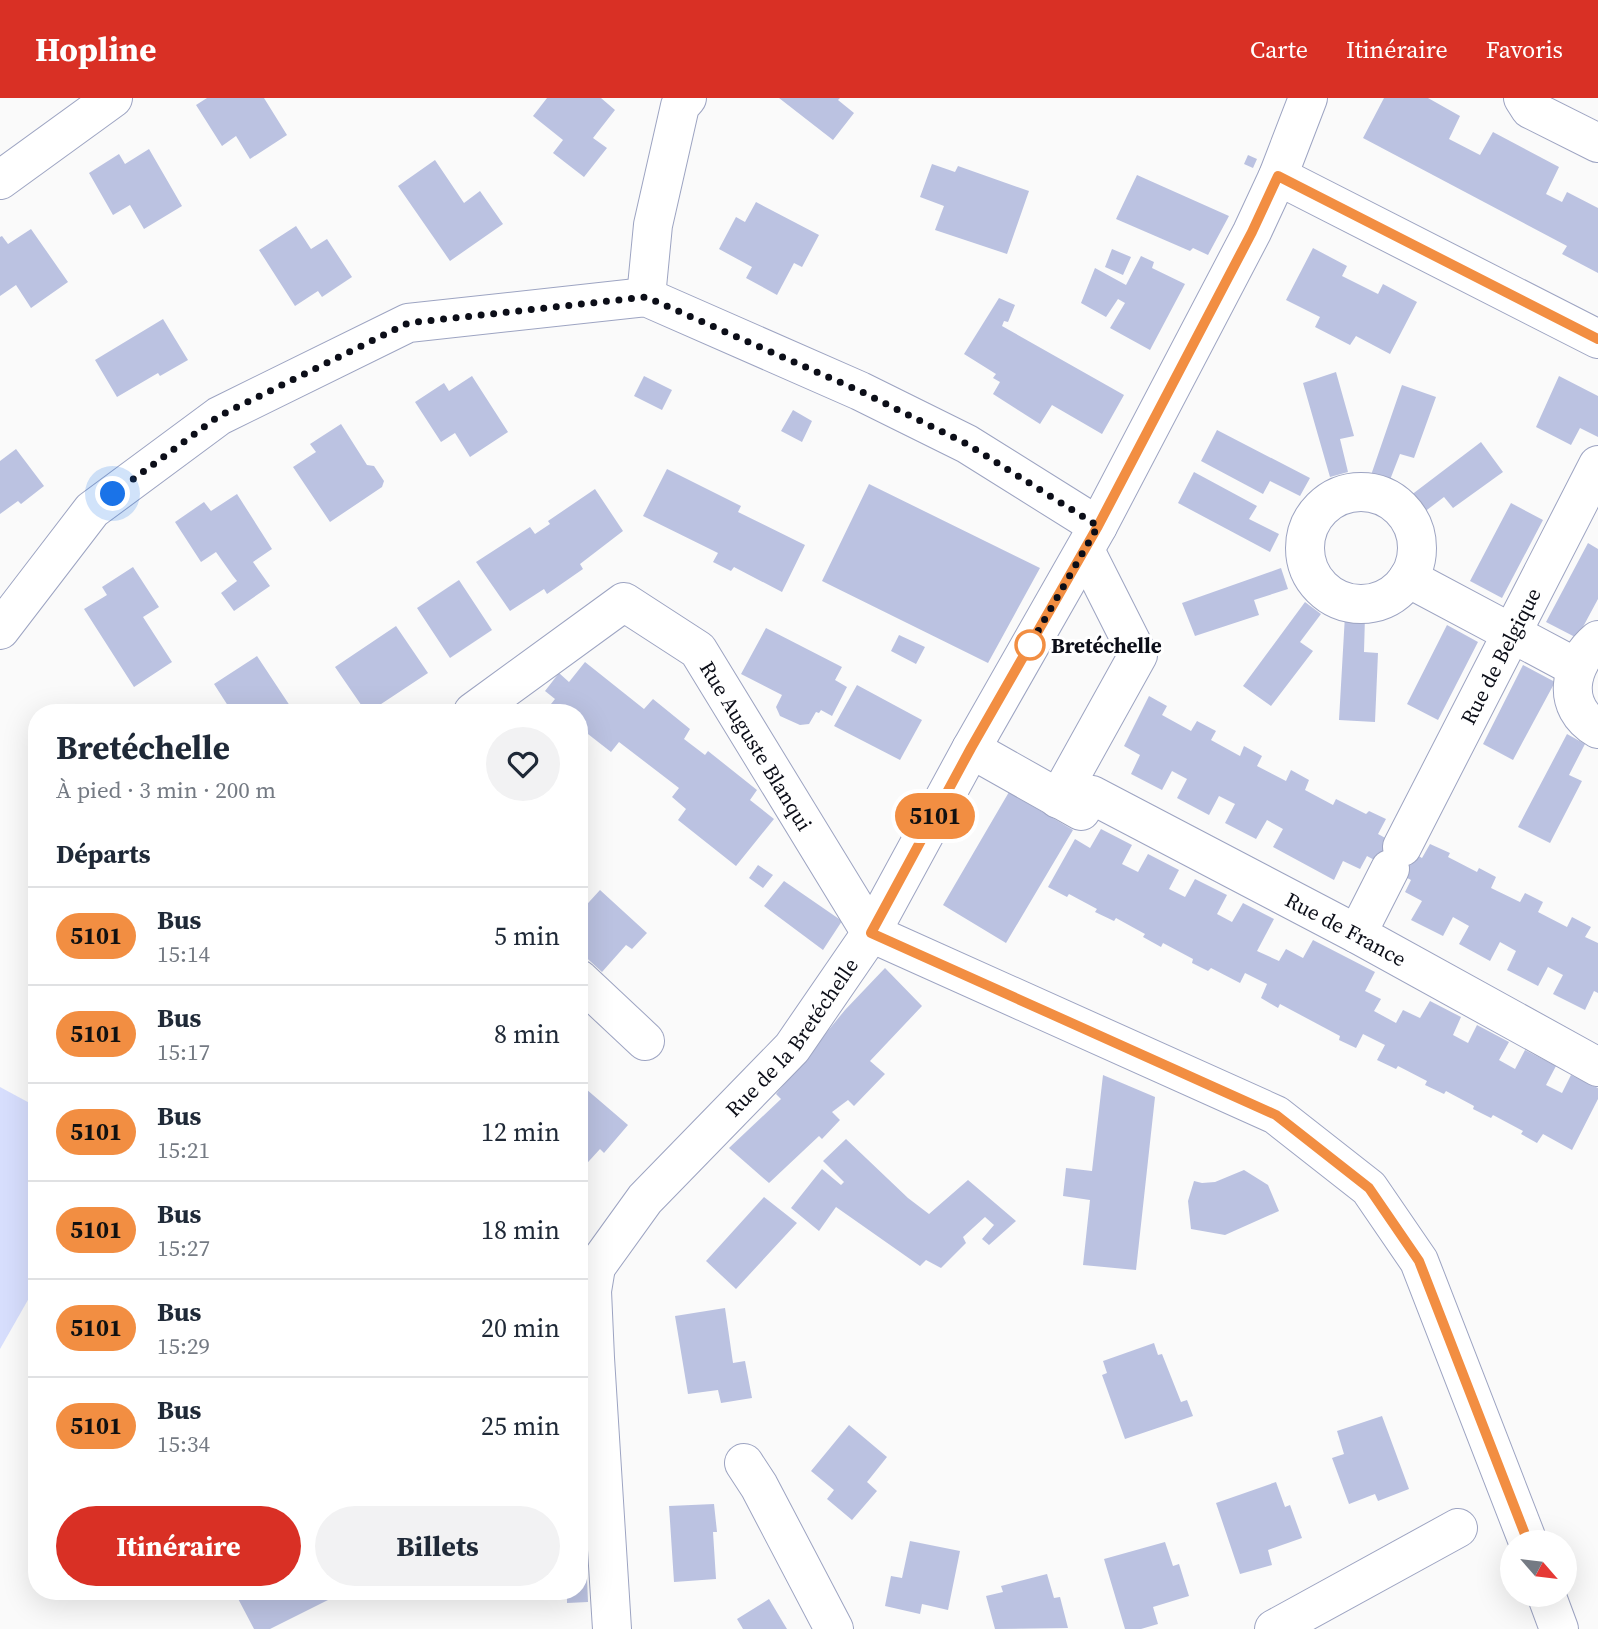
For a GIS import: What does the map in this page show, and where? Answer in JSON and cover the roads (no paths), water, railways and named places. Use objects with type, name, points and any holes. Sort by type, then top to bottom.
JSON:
[{"type":"street","points":[[0,180],[113,98]]},
{"type":"street","points":[[646,297],[653,225],[680,106],[687,98]]},
{"type":"street","name":"Rue de la Bretéchelle","points":[[588,1267],[645,1199],[792,1048],[871,933],[971,748],[1092,538],[1252,232],[1278,176],[1308,98]]},
{"type":"street","points":[[1523,98],[1530,108],[1598,143]]},
{"type":"street","points":[[1278,176],[1598,339]]},
{"type":"street","points":[[0,631],[92,510],[219,416],[408,323],[646,297],[860,391],[967,444],[1092,538],[1138,655],[1077,802]]},
{"type":"street","name":"Rue de Belgique","points":[[1357,934],[1598,465]]},
{"type":"street","points":[[1408,578],[1511,633],[1587,654],[1573,683],[1574,699],[1581,714],[1598,729]]},
{"type":"street","name":"Rue Auguste Blanqui","points":[[484,704],[624,602],[698,650],[871,933]]},
{"type":"street","name":"Rue de France","points":[[971,748],[1077,802],[1357,934],[1598,1067]]},
{"type":"street","points":[[871,933],[1276,1115],[1369,1188],[1419,1261],[1523,1530]]},
{"type":"street","points":[[588,987],[645,1041]]},
{"type":"street","points":[[588,1273],[592,1292],[611,1629]]},
{"type":"street","points":[[744,1463],[759,1486],[834,1629]]},
{"type":"street","points":[[1275,1629],[1458,1528]]},
{"type":"street","points":[[1551,1607],[1559,1629]]},
{"type":"place","name":"Bretéchelle","points":[[1030,645]]}]
